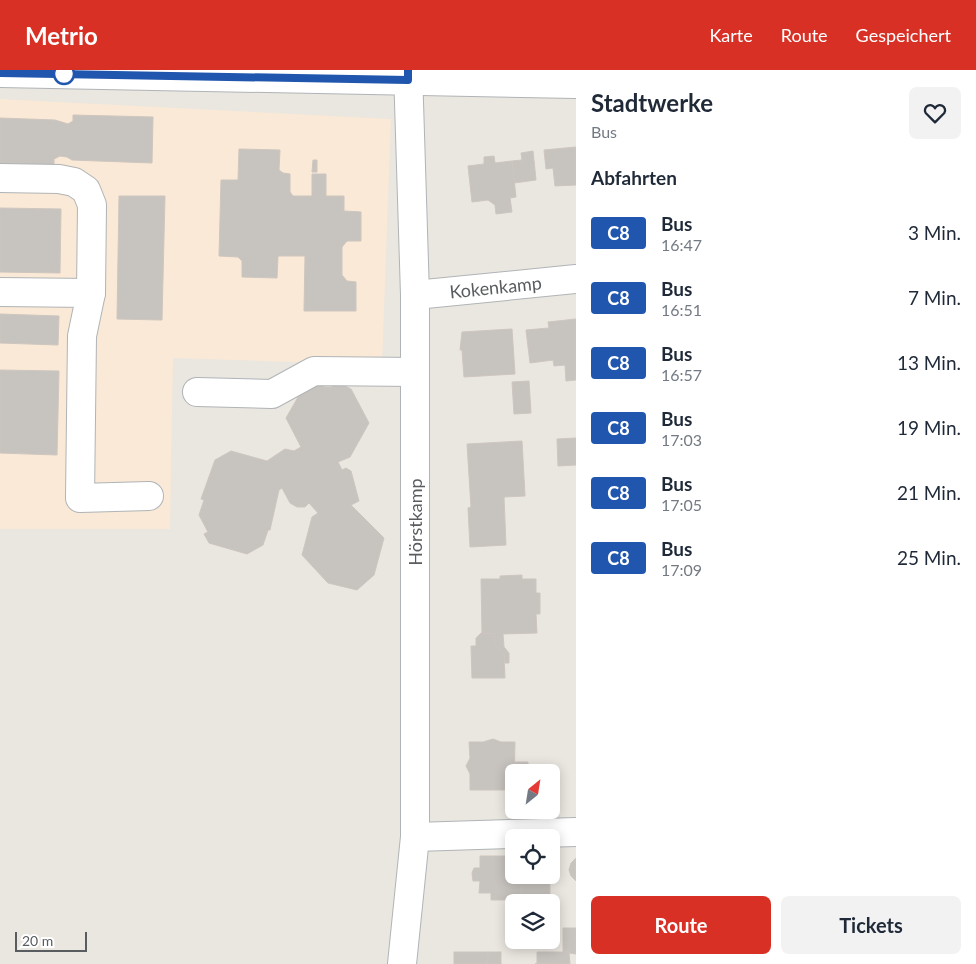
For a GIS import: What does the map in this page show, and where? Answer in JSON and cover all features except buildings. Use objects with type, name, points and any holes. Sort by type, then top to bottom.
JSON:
[{"type":"street","points":[[0,73],[408,75],[576,84]]},
{"type":"street","name":"Hörstkamp","points":[[402,964],[415,836],[415,296],[408,75]]},
{"type":"street","points":[[0,178],[59,179],[74,182],[86,190],[92,205],[91,293],[82,336],[80,498],[149,496]]},
{"type":"street","name":"Kokenkamp","points":[[415,296],[576,279]]},
{"type":"street","points":[[0,292],[91,293]]},
{"type":"street","points":[[197,392],[272,394],[314,371],[415,372]]},
{"type":"street","points":[[415,836],[576,832]]},
{"type":"shaded area","points":[[0,99],[391,119],[382,365],[173,358],[170,529],[0,529]]},
{"type":"bus line","name":"C8","points":[[0,73],[408,80],[408,70]]}]
